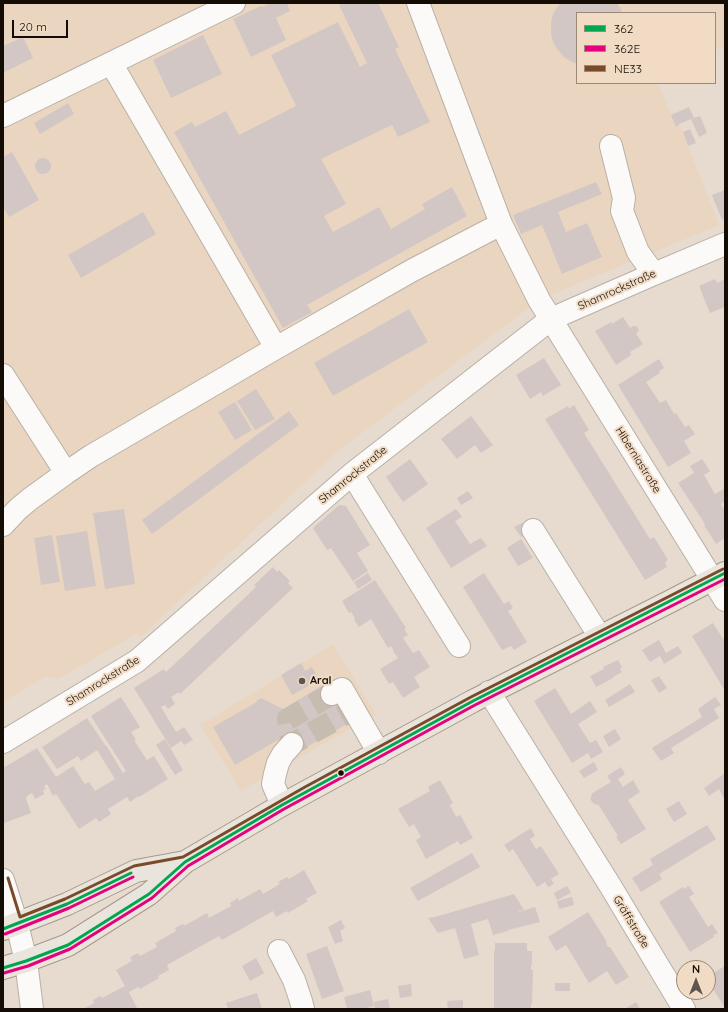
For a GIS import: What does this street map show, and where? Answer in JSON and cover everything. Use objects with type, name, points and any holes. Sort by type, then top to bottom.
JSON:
[{"type":"main road","points":[[3,968],[68,945],[149,894],[185,862],[282,805],[489,692],[719,577]]},
{"type":"main road","points":[[10,926],[67,904],[136,871],[185,862]]},
{"type":"street","points":[[3,116],[110,63],[208,9],[234,3]]},
{"type":"street","name":"Hiberniastraße","points":[[418,3],[501,224],[539,300],[719,577],[725,600]]},
{"type":"street","points":[[110,63],[276,348]]},
{"type":"street","points":[[611,146],[624,198],[622,211],[638,252],[654,274]]},
{"type":"street","points":[[3,525],[24,504],[66,473],[98,452],[410,272],[501,224]]},
{"type":"street","name":"Shamrockstraße","points":[[3,742],[138,661],[352,474],[551,319],[725,244]]},
{"type":"street","points":[[3,375],[66,473]]},
{"type":"street","points":[[352,474],[459,646]]},
{"type":"street","points":[[533,530],[600,637]]},
{"type":"street","points":[[332,694],[342,689],[349,712],[378,753]]},
{"type":"street","name":"Gräffstraße","points":[[489,692],[611,887],[684,1009]]},
{"type":"street","points":[[282,805],[273,784],[278,763],[283,754],[292,744]]},
{"type":"street","points":[[3,880],[10,926],[26,961],[32,1009]]},
{"type":"street","points":[[279,951],[294,980],[303,1009]]},
{"type":"shaded area","points":[[3,3],[725,3],[725,46],[716,50],[716,12],[576,12],[576,84],[658,84],[676,126],[680,125],[719,225],[539,300],[339,450],[140,638],[137,634],[58,679],[47,676],[3,702]]},
{"type":"shaded area","points":[[333,644],[376,714],[241,791],[200,725]]},
{"type":"building","points":[[271,3],[287,3],[290,11],[276,18],[286,40],[251,57],[233,19]]},
{"type":"building","points":[[343,3],[378,3],[399,47],[395,49],[430,122],[398,137],[392,125],[321,159],[346,204],[324,216],[333,232],[379,207],[391,229],[425,209],[422,204],[452,187],[467,216],[307,305],[312,312],[283,328],[174,132],[192,122],[195,127],[226,111],[239,135],[296,106],[271,55],[338,22],[360,67],[367,63],[339,5]]},
{"type":"building","points":[[560,3],[617,3],[622,12],[576,12],[576,64],[564,57],[553,42],[551,23],[553,14]]},
{"type":"building","points":[[203,35],[222,74],[171,98],[153,60]]},
{"type":"building","points":[[23,37],[33,58],[3,73],[3,46]]},
{"type":"building","points":[[68,103],[74,114],[40,134],[34,123]]},
{"type":"building","points":[[689,107],[694,118],[700,116],[707,133],[699,137],[691,119],[679,124],[676,127],[671,115]]},
{"type":"building","points":[[690,129],[696,143],[688,146],[683,132]]},
{"type":"building","points":[[12,152],[39,200],[9,217],[3,207],[3,157]]},
{"type":"building","points":[[40,158],[46,158],[51,163],[49,172],[46,174],[40,174],[35,169],[35,163]]},
{"type":"building","points":[[596,182],[602,194],[558,212],[566,232],[587,223],[602,257],[562,274],[542,225],[521,234],[513,215]]},
{"type":"building","points":[[725,190],[725,218],[722,220],[712,195]]},
{"type":"building","points":[[143,212],[156,234],[81,278],[68,255]]},
{"type":"building","points":[[715,279],[717,283],[725,279],[725,307],[710,313],[699,286]]},
{"type":"building","points":[[409,309],[428,342],[333,396],[314,363]]},
{"type":"building","points":[[623,317],[630,328],[636,326],[639,330],[636,334],[643,344],[630,352],[631,355],[616,365],[595,331],[611,322],[612,324]]},
{"type":"building","points":[[544,358],[561,385],[543,396],[541,392],[530,399],[516,375]]},
{"type":"building","points":[[659,359],[664,368],[659,371],[660,373],[646,382],[660,403],[666,400],[674,414],[676,413],[685,427],[689,425],[695,434],[684,441],[691,453],[668,467],[618,385]]},
{"type":"building","points":[[256,389],[275,419],[255,430],[237,401]]},
{"type":"building","points":[[235,402],[252,430],[235,440],[218,412]]},
{"type":"building","points":[[574,405],[589,430],[584,433],[650,539],[654,537],[668,560],[665,562],[667,567],[645,580],[545,419],[568,406],[569,409]]},
{"type":"building","points":[[289,411],[299,425],[152,534],[142,520]]},
{"type":"building","points":[[471,416],[493,445],[481,453],[475,445],[457,459],[441,439]]},
{"type":"building","points":[[410,459],[428,484],[403,502],[386,477]]},
{"type":"building","points":[[702,459],[710,471],[704,475],[715,494],[725,488],[725,502],[721,504],[725,511],[725,538],[716,544],[704,525],[705,524],[678,483],[694,473],[690,466]]},
{"type":"building","points":[[468,491],[473,498],[461,505],[457,498]]},
{"type":"building","points":[[339,505],[346,506],[370,545],[357,553],[368,571],[353,581],[331,548],[327,550],[313,528]]},
{"type":"building","points":[[124,509],[135,584],[105,589],[93,513]]},
{"type":"building","points":[[456,509],[462,517],[455,521],[470,544],[481,538],[487,546],[451,568],[426,528]]},
{"type":"building","points":[[522,523],[529,533],[521,537],[514,527]]},
{"type":"building","points":[[87,531],[96,586],[65,591],[56,536]]},
{"type":"building","points":[[52,535],[60,582],[41,585],[34,538]]},
{"type":"building","points":[[521,539],[533,558],[518,566],[507,548]]},
{"type":"building","points":[[273,567],[277,572],[279,570],[290,581],[288,583],[293,588],[180,694],[179,692],[171,697],[175,704],[168,709],[165,705],[161,707],[176,732],[184,727],[193,740],[184,745],[181,741],[171,748],[134,688],[164,669],[166,672],[256,587],[254,585]]},
{"type":"building","points":[[368,573],[372,580],[358,589],[354,582]]},
{"type":"building","points":[[484,573],[504,604],[509,601],[513,608],[508,611],[527,642],[514,650],[511,646],[502,650],[463,587]]},
{"type":"building","points":[[375,580],[406,628],[404,629],[408,635],[403,638],[413,653],[419,650],[430,667],[414,677],[420,687],[403,698],[393,682],[389,684],[380,669],[398,658],[391,646],[388,648],[371,619],[359,627],[354,620],[355,618],[351,612],[349,613],[342,601]]},
{"type":"building","points":[[713,623],[725,642],[725,691],[692,636]]},
{"type":"building","points":[[659,640],[666,653],[678,646],[682,653],[664,664],[660,656],[650,662],[642,650]]},
{"type":"building","points":[[618,660],[622,667],[620,668],[622,672],[596,687],[590,676],[604,669],[603,667]]},
{"type":"building","name":"Aral","points":[[301,663],[305,670],[301,673],[312,667],[319,680],[292,695],[281,675]]},
{"type":"building","points":[[659,676],[667,688],[659,693],[651,680]]},
{"type":"building","points":[[326,683],[349,723],[305,748],[278,740],[235,765],[213,727],[257,702],[256,701],[261,698],[283,709]]},
{"type":"building","points":[[630,684],[635,692],[609,707],[605,700]]},
{"type":"building","points":[[555,688],[571,714],[590,701],[597,712],[578,724],[590,743],[596,740],[603,752],[591,759],[588,753],[572,763],[534,701]]},
{"type":"building","points":[[121,697],[140,727],[131,732],[135,738],[135,742],[147,760],[154,756],[168,779],[130,802],[127,797],[108,809],[111,814],[99,822],[96,818],[79,829],[56,794],[53,796],[47,784],[44,786],[46,789],[43,790],[44,794],[35,799],[32,793],[27,796],[26,799],[31,813],[4,823],[3,768],[37,748],[56,777],[73,766],[85,784],[89,782],[95,791],[115,779],[97,750],[81,761],[78,756],[57,769],[42,747],[87,718],[123,773],[126,771],[91,716]]},
{"type":"building","points":[[715,697],[721,705],[714,709],[719,718],[671,748],[674,753],[661,761],[652,748],[702,717],[698,709]]},
{"type":"building","points":[[615,729],[621,739],[609,747],[603,736]]},
{"type":"building","points":[[165,739],[183,770],[175,775],[156,745]]},
{"type":"building","points":[[594,762],[598,770],[584,778],[579,771]]},
{"type":"building","points":[[621,767],[625,774],[618,779],[623,787],[633,780],[640,792],[628,800],[646,829],[621,844],[616,837],[618,836],[598,804],[593,803],[590,799],[591,794],[611,782],[607,776]]},
{"type":"building","points":[[725,773],[725,800],[719,789],[709,796],[704,788]]},
{"type":"building","points":[[440,780],[453,803],[450,805],[456,817],[460,815],[473,838],[460,845],[458,841],[426,859],[416,840],[421,837],[414,824],[409,827],[398,809],[430,791],[428,787]]},
{"type":"building","points":[[679,801],[687,814],[674,822],[666,809]]},
{"type":"building","points":[[707,825],[716,839],[659,874],[662,879],[641,892],[632,878],[653,865],[650,859]]},
{"type":"building","points":[[531,828],[535,836],[530,839],[536,849],[541,846],[559,874],[551,879],[554,884],[548,887],[545,882],[537,887],[513,849],[509,852],[504,845]]},
{"type":"building","points":[[472,853],[480,867],[418,901],[410,888]]},
{"type":"building","points":[[304,870],[317,893],[306,899],[308,901],[288,913],[287,911],[276,917],[273,911],[222,940],[219,936],[167,965],[169,970],[158,976],[159,978],[140,989],[138,987],[129,992],[137,1008],[135,1009],[83,1009],[94,1003],[93,1000],[100,996],[102,998],[125,986],[116,970],[132,961],[130,957],[138,953],[140,956],[157,947],[155,943],[176,931],[175,928],[183,924],[184,926],[207,913],[209,918],[231,906],[230,903],[238,898],[239,901],[260,889],[263,894],[280,884],[278,882],[287,877],[289,879]]},
{"type":"building","points":[[567,886],[571,893],[557,900],[554,893]]},
{"type":"building","points":[[689,886],[694,894],[689,897],[708,927],[712,924],[718,933],[690,952],[659,902],[683,887],[684,889]]},
{"type":"building","points":[[514,894],[524,910],[519,912],[535,907],[540,922],[508,930],[506,922],[508,931],[493,935],[488,919],[471,924],[479,955],[464,959],[455,928],[438,933],[428,918],[435,917]]},
{"type":"building","points":[[572,897],[574,905],[559,909],[557,901]]},
{"type":"building","points":[[588,912],[607,942],[608,947],[610,947],[629,977],[616,985],[607,971],[589,983],[566,945],[556,951],[548,937]]},
{"type":"building","points":[[341,920],[345,928],[340,931],[343,941],[335,944],[328,927]]},
{"type":"building","points":[[495,943],[527,943],[527,951],[532,951],[531,970],[533,970],[531,1009],[494,1009]]},
{"type":"building","points":[[327,946],[344,991],[322,999],[306,954]]},
{"type":"building","points":[[256,958],[264,973],[250,981],[242,966]]},
{"type":"building","points":[[725,966],[725,1008],[716,994],[716,971]]},
{"type":"building","points":[[555,983],[570,983],[570,991],[555,991]]},
{"type":"building","points":[[411,984],[412,996],[400,998],[398,986]]},
{"type":"building","points":[[370,990],[374,1006],[362,1009],[347,1009],[344,997]]},
{"type":"building","points":[[257,993],[262,1009],[228,1009],[226,1003]]},
{"type":"building","points":[[388,999],[390,1009],[375,1009],[374,1002]]},
{"type":"building","points":[[463,1000],[463,1009],[448,1009],[447,1001]]},
{"type":"building","points":[[636,1002],[640,1009],[625,1009]]},
{"type":"tunnel","points":[[332,694],[288,719],[292,744],[344,715]]},
{"type":"transit line","name":"NE33","points":[[8,878],[20,917],[65,899],[134,866],[183,857],[305,787],[471,697],[723,569]]},
{"type":"transit line","name":"362","points":[[3,968],[68,945],[149,894],[185,862],[282,805],[473,701],[725,573]]},
{"type":"transit line","name":"362E","points":[[4,973],[28,966],[70,949],[152,898],[188,866],[284,809],[475,705],[725,579]]},
{"type":"transit line","name":"362","points":[[3,929],[67,904],[131,873]]},
{"type":"transit line","name":"362E","points":[[5,934],[69,908],[133,877]]},
{"type":"place","name":"Aral","points":[[302,681]]}]
